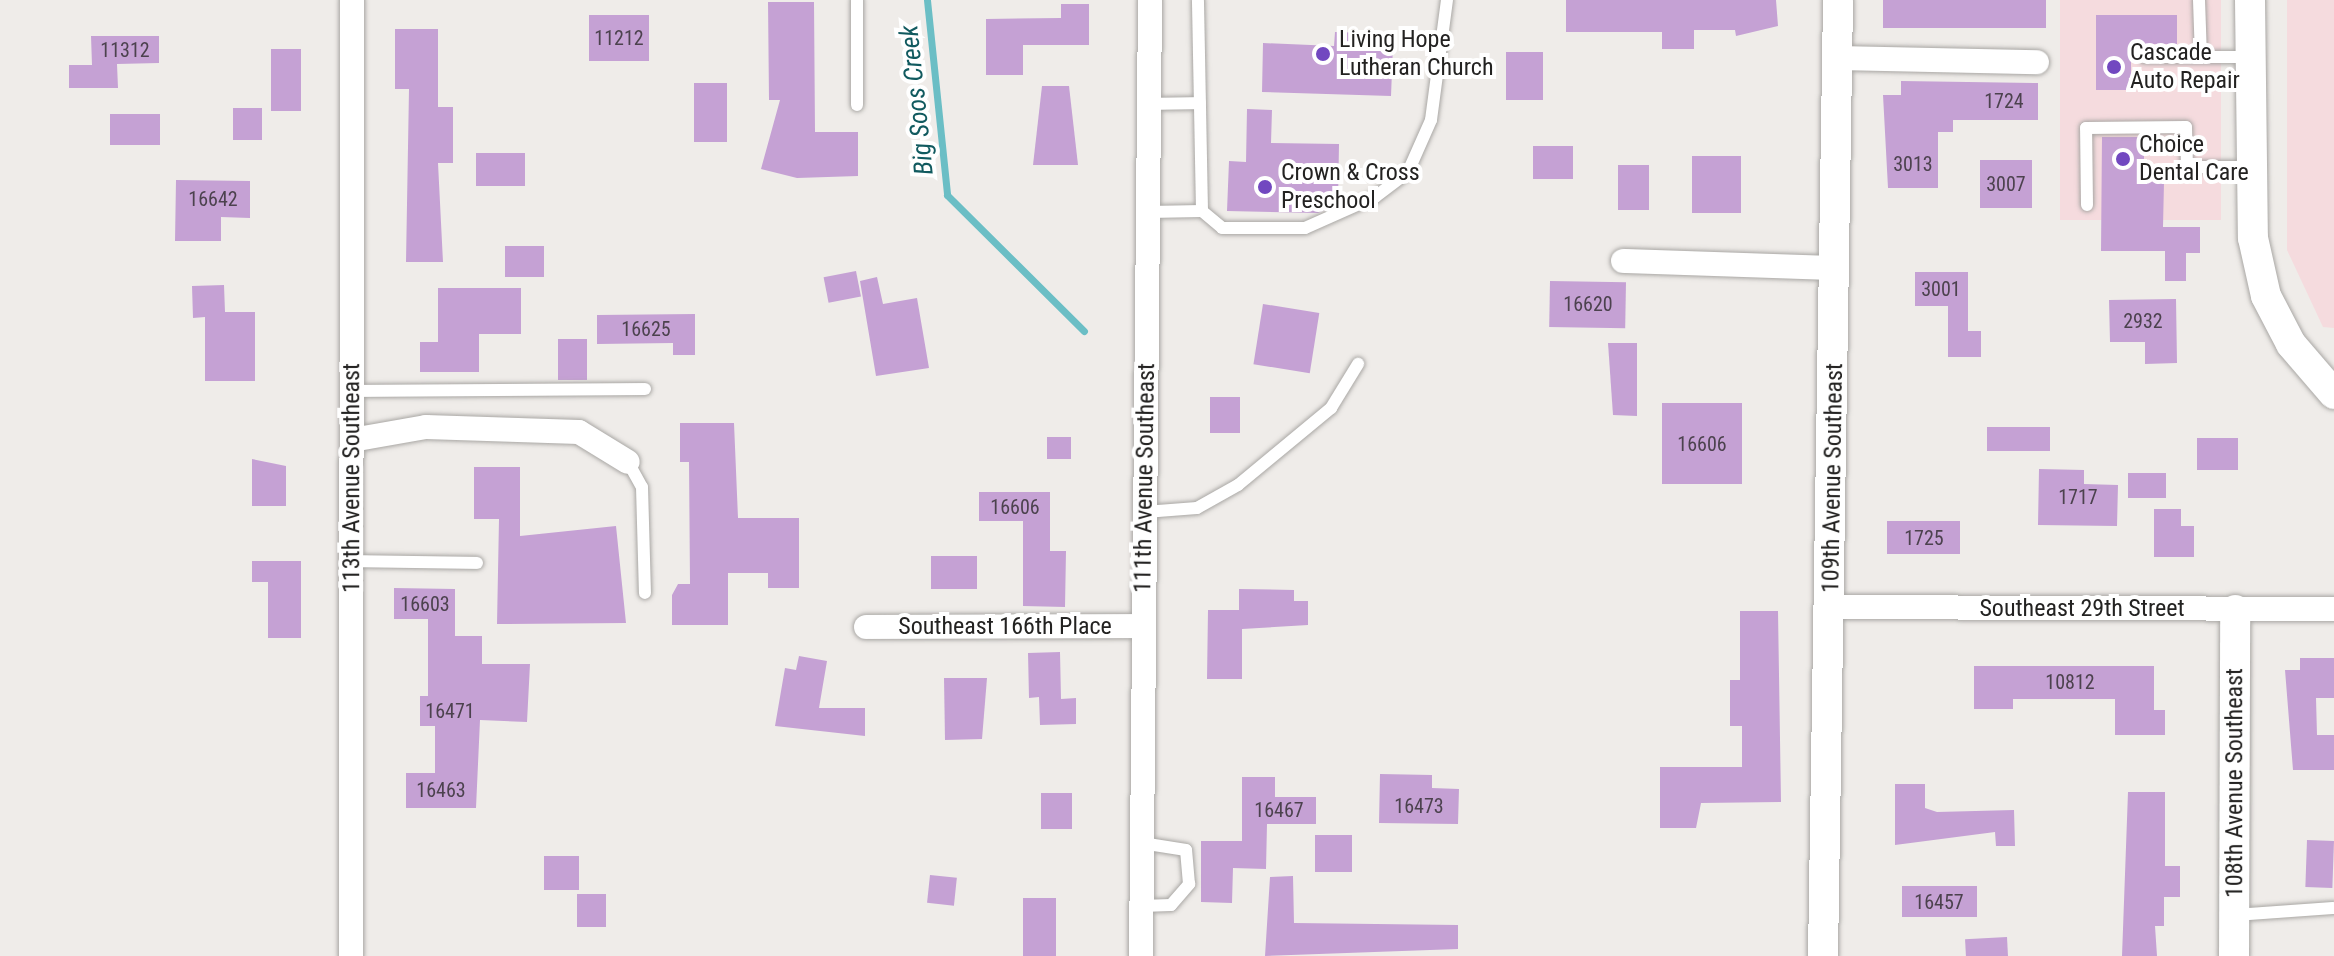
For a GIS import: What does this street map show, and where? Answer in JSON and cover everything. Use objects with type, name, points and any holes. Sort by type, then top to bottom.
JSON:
[{"type":"street","name":"113th Avenue Southeast","points":[[351,956],[352,0]]},
{"type":"street","name":"111th Avenue Southeast","points":[[1141,956],[1150,0]]},
{"type":"street","name":"109th Avenue Southeast","points":[[1823,956],[1831,607],[1838,0]]},
{"type":"street","points":[[2250,0],[2253,238],[2266,296],[2291,344],[2334,394]]},
{"type":"street","points":[[1838,58],[2037,62]]},
{"type":"street","points":[[1623,261],[1835,268]]},
{"type":"street","points":[[352,440],[426,427],[579,432],[628,462]]},
{"type":"street","name":"Southeast 29th Street","points":[[1831,607],[2334,609]]},
{"type":"street","name":"108th Avenue Southeast","points":[[2234,956],[2235,610]]},
{"type":"street","name":"Southeast 166th Place","points":[[866,627],[1144,626]]},
{"type":"lane","points":[[857,0],[857,105]]},
{"type":"lane","points":[[1198,0],[1202,211]]},
{"type":"lane","points":[[1148,212],[1202,211],[1222,228],[1305,228],[1375,197],[1408,172],[1421,150],[1447,0]]},
{"type":"lane","points":[[2199,0],[2201,57]]},
{"type":"lane","points":[[2144,57],[2250,57]]},
{"type":"lane","points":[[1149,104],[1200,103]]},
{"type":"lane","points":[[2087,205],[2086,128],[2186,127],[2187,167],[2252,167]]},
{"type":"lane","points":[[1145,512],[1197,508],[1238,485],[1331,408],[1358,364]]},
{"type":"lane","points":[[352,391],[645,389]]},
{"type":"lane","points":[[628,462],[642,487],[645,593]]},
{"type":"lane","points":[[352,561],[477,563]]},
{"type":"lane","points":[[1141,906],[1171,905],[1189,884],[1186,850],[1142,843]]},
{"type":"lane","points":[[2234,915],[2334,908]]},
{"type":"shaded area","points":[[2060,0],[2221,0],[2221,220],[2060,220]]},
{"type":"shaded area","points":[[2287,0],[2334,0],[2334,328],[2323,327],[2287,250]]},
{"type":"building","points":[[1566,0],[1776,0],[1778,26],[1736,36],[1735,30],[1694,30],[1694,49],[1662,49],[1662,32],[1566,32]]},
{"type":"building","points":[[1883,0],[2046,0],[2046,28],[1883,28]]},
{"type":"building","points":[[768,2],[814,2],[815,132],[858,132],[858,176],[797,178],[761,169],[780,100],[769,100]]},
{"type":"building","points":[[1061,4],[1089,4],[1089,45],[1023,45],[1023,75],[986,75],[986,19],[1061,18]]},
{"type":"building","points":[[589,15],[649,15],[649,61],[589,61]]},
{"type":"building","name":"Cascade Auto Repair","points":[[2096,15],[2177,15],[2177,44],[2131,44],[2131,90],[2096,90]]},
{"type":"building","points":[[395,29],[438,29],[438,107],[453,107],[453,163],[438,163],[443,262],[406,262],[409,89],[395,89]]},
{"type":"building","points":[[1335,32],[1368,33],[1367,45],[1393,46],[1391,96],[1262,92],[1263,43],[1334,46]]},
{"type":"building","points":[[91,36],[159,36],[159,63],[117,64],[118,88],[69,88],[69,65],[92,65]]},
{"type":"building","points":[[271,49],[301,49],[301,111],[271,111]]},
{"type":"building","points":[[1506,52],[1543,52],[1543,100],[1506,100]]},
{"type":"building","points":[[1901,81],[2038,83],[2038,120],[1953,120],[1953,132],[1938,132],[1938,188],[1888,188],[1883,95],[1901,95]]},
{"type":"building","points":[[694,83],[727,83],[727,142],[694,142]]},
{"type":"building","points":[[1042,86],[1069,86],[1078,165],[1033,165]]},
{"type":"building","points":[[233,108],[262,108],[262,140],[233,140]]},
{"type":"building","points":[[1247,109],[1272,110],[1271,143],[1339,144],[1338,204],[1318,213],[1227,211],[1229,161],[1246,162]]},
{"type":"building","points":[[110,114],[160,114],[160,145],[110,145]]},
{"type":"building","points":[[2102,137],[2144,137],[2144,181],[2164,182],[2163,227],[2200,227],[2200,253],[2186,253],[2186,281],[2165,281],[2165,251],[2101,251]]},
{"type":"building","points":[[1533,146],[1573,146],[1573,179],[1533,179]]},
{"type":"building","points":[[476,153],[525,153],[525,186],[476,186]]},
{"type":"building","points":[[1692,156],[1741,156],[1741,213],[1692,213]]},
{"type":"building","points":[[1980,160],[2032,160],[2032,208],[1980,208]]},
{"type":"building","points":[[1618,165],[1649,165],[1649,210],[1618,210]]},
{"type":"building","points":[[176,180],[250,181],[250,218],[221,217],[221,241],[175,241]]},
{"type":"building","points":[[505,246],[544,246],[544,277],[505,277]]},
{"type":"building","points":[[856,271],[861,297],[829,303],[824,277]]},
{"type":"building","points":[[1915,272],[1968,272],[1968,331],[1981,331],[1981,357],[1948,357],[1948,306],[1915,306]]},
{"type":"building","points":[[877,277],[883,304],[917,298],[929,368],[876,376],[860,281]]},
{"type":"building","points":[[1550,281],[1626,282],[1625,328],[1549,327]]},
{"type":"building","points":[[224,285],[225,312],[255,312],[255,381],[205,381],[205,317],[193,318],[192,286]]},
{"type":"building","points":[[438,288],[521,288],[521,334],[479,334],[479,372],[420,372],[420,342],[438,342]]},
{"type":"building","points":[[2176,299],[2177,363],[2145,364],[2145,342],[2110,342],[2109,300]]},
{"type":"building","points":[[1263,304],[1319,313],[1310,373],[1253,364]]},
{"type":"building","points":[[695,314],[695,355],[673,355],[673,343],[597,344],[597,315]]},
{"type":"building","points":[[558,339],[587,339],[587,380],[558,380]]},
{"type":"building","points":[[1608,343],[1637,343],[1637,416],[1613,415]]},
{"type":"building","points":[[1210,397],[1240,397],[1240,433],[1210,433]]},
{"type":"building","points":[[1662,403],[1742,403],[1742,484],[1662,484]]},
{"type":"building","points":[[680,423],[734,423],[738,518],[799,518],[799,588],[768,588],[768,573],[728,573],[728,625],[672,625],[672,595],[678,584],[690,584],[689,462],[680,462]]},
{"type":"building","points":[[1987,427],[2050,427],[2050,451],[1987,451]]},
{"type":"building","points":[[1047,437],[1071,437],[1071,459],[1047,459]]},
{"type":"building","points":[[2197,438],[2238,438],[2238,470],[2197,470]]},
{"type":"building","points":[[252,459],[286,466],[286,506],[252,506]]},
{"type":"building","points":[[474,467],[520,467],[520,536],[616,526],[626,623],[497,624],[499,519],[474,519]]},
{"type":"building","points":[[2039,469],[2084,470],[2084,484],[2118,485],[2117,526],[2038,525]]},
{"type":"building","points":[[2128,473],[2166,473],[2166,498],[2128,498]]},
{"type":"building","points":[[979,492],[1050,492],[1050,551],[1066,551],[1065,607],[1023,606],[1023,521],[979,521]]},
{"type":"building","points":[[2154,509],[2181,509],[2181,526],[2194,526],[2194,557],[2154,557]]},
{"type":"building","points":[[1887,521],[1960,521],[1960,554],[1887,554]]},
{"type":"building","points":[[931,556],[977,556],[977,589],[931,589]]},
{"type":"building","points":[[252,561],[301,561],[301,638],[268,638],[268,582],[252,582]]},
{"type":"building","points":[[394,588],[455,589],[455,636],[482,636],[482,664],[530,664],[527,722],[480,720],[476,808],[406,808],[406,773],[435,773],[435,726],[420,726],[420,696],[428,696],[428,619],[394,619]]},
{"type":"building","points":[[1239,589],[1294,590],[1294,601],[1308,601],[1308,625],[1242,629],[1242,679],[1207,679],[1208,610],[1239,610]]},
{"type":"building","points":[[1740,611],[1778,611],[1781,802],[1701,803],[1696,828],[1660,828],[1660,767],[1742,767],[1742,726],[1730,726],[1730,680],[1740,680]]},
{"type":"building","points":[[1060,652],[1061,699],[1076,698],[1076,724],[1040,725],[1039,697],[1029,698],[1028,653]]},
{"type":"building","points":[[799,656],[827,661],[819,708],[865,708],[865,736],[775,726],[785,668],[796,670]]},
{"type":"building","points":[[2300,658],[2334,658],[2334,698],[2316,698],[2317,735],[2334,735],[2334,770],[2293,770],[2285,670],[2300,670]]},
{"type":"building","points":[[1974,666],[2154,666],[2154,710],[2165,710],[2165,735],[2115,735],[2115,699],[2013,699],[2013,709],[1974,709]]},
{"type":"building","points":[[944,678],[987,678],[982,739],[945,740]]},
{"type":"building","points":[[1380,774],[1432,775],[1432,788],[1459,789],[1458,824],[1379,823]]},
{"type":"building","points":[[1242,777],[1275,777],[1275,797],[1316,797],[1316,824],[1267,824],[1266,869],[1233,868],[1232,903],[1201,902],[1201,841],[1242,841]]},
{"type":"building","points":[[1895,784],[1925,784],[1925,808],[1937,812],[2014,810],[2015,846],[1996,846],[1995,832],[1895,845]]},
{"type":"building","points":[[2128,792],[2165,792],[2165,866],[2180,866],[2180,897],[2164,897],[2164,926],[2155,926],[2157,956],[2122,956]]},
{"type":"building","points":[[1041,793],[1072,793],[1072,829],[1041,829]]},
{"type":"building","points":[[1315,835],[1352,835],[1352,872],[1315,872]]},
{"type":"building","points":[[2307,840],[2334,841],[2332,888],[2305,887]]},
{"type":"building","points":[[544,856],[579,856],[579,890],[544,890]]},
{"type":"building","points":[[930,875],[957,878],[954,906],[927,903]]},
{"type":"building","points":[[1293,876],[1294,923],[1458,925],[1458,949],[1265,956],[1270,877]]},
{"type":"building","points":[[1902,886],[1977,886],[1977,917],[1902,917]]},
{"type":"building","points":[[577,894],[606,894],[606,927],[577,927]]},
{"type":"building","points":[[1023,898],[1056,898],[1056,956],[1023,956]]},
{"type":"building","points":[[2007,937],[2008,956],[1966,956],[1965,939]]},
{"type":"waterway","name":"Big Soos Creek","points":[[927,0],[947,195],[1084,331]]},
{"type":"place","name":"Living Hope Lutheran Church","points":[[1323,54]]},
{"type":"place","name":"Cascade Auto Repair","points":[[2114,67]]},
{"type":"place","name":"Choice Dental Care","points":[[2123,159]]},
{"type":"place","name":"Crown & Cross Preschool","points":[[1265,187]]}]
